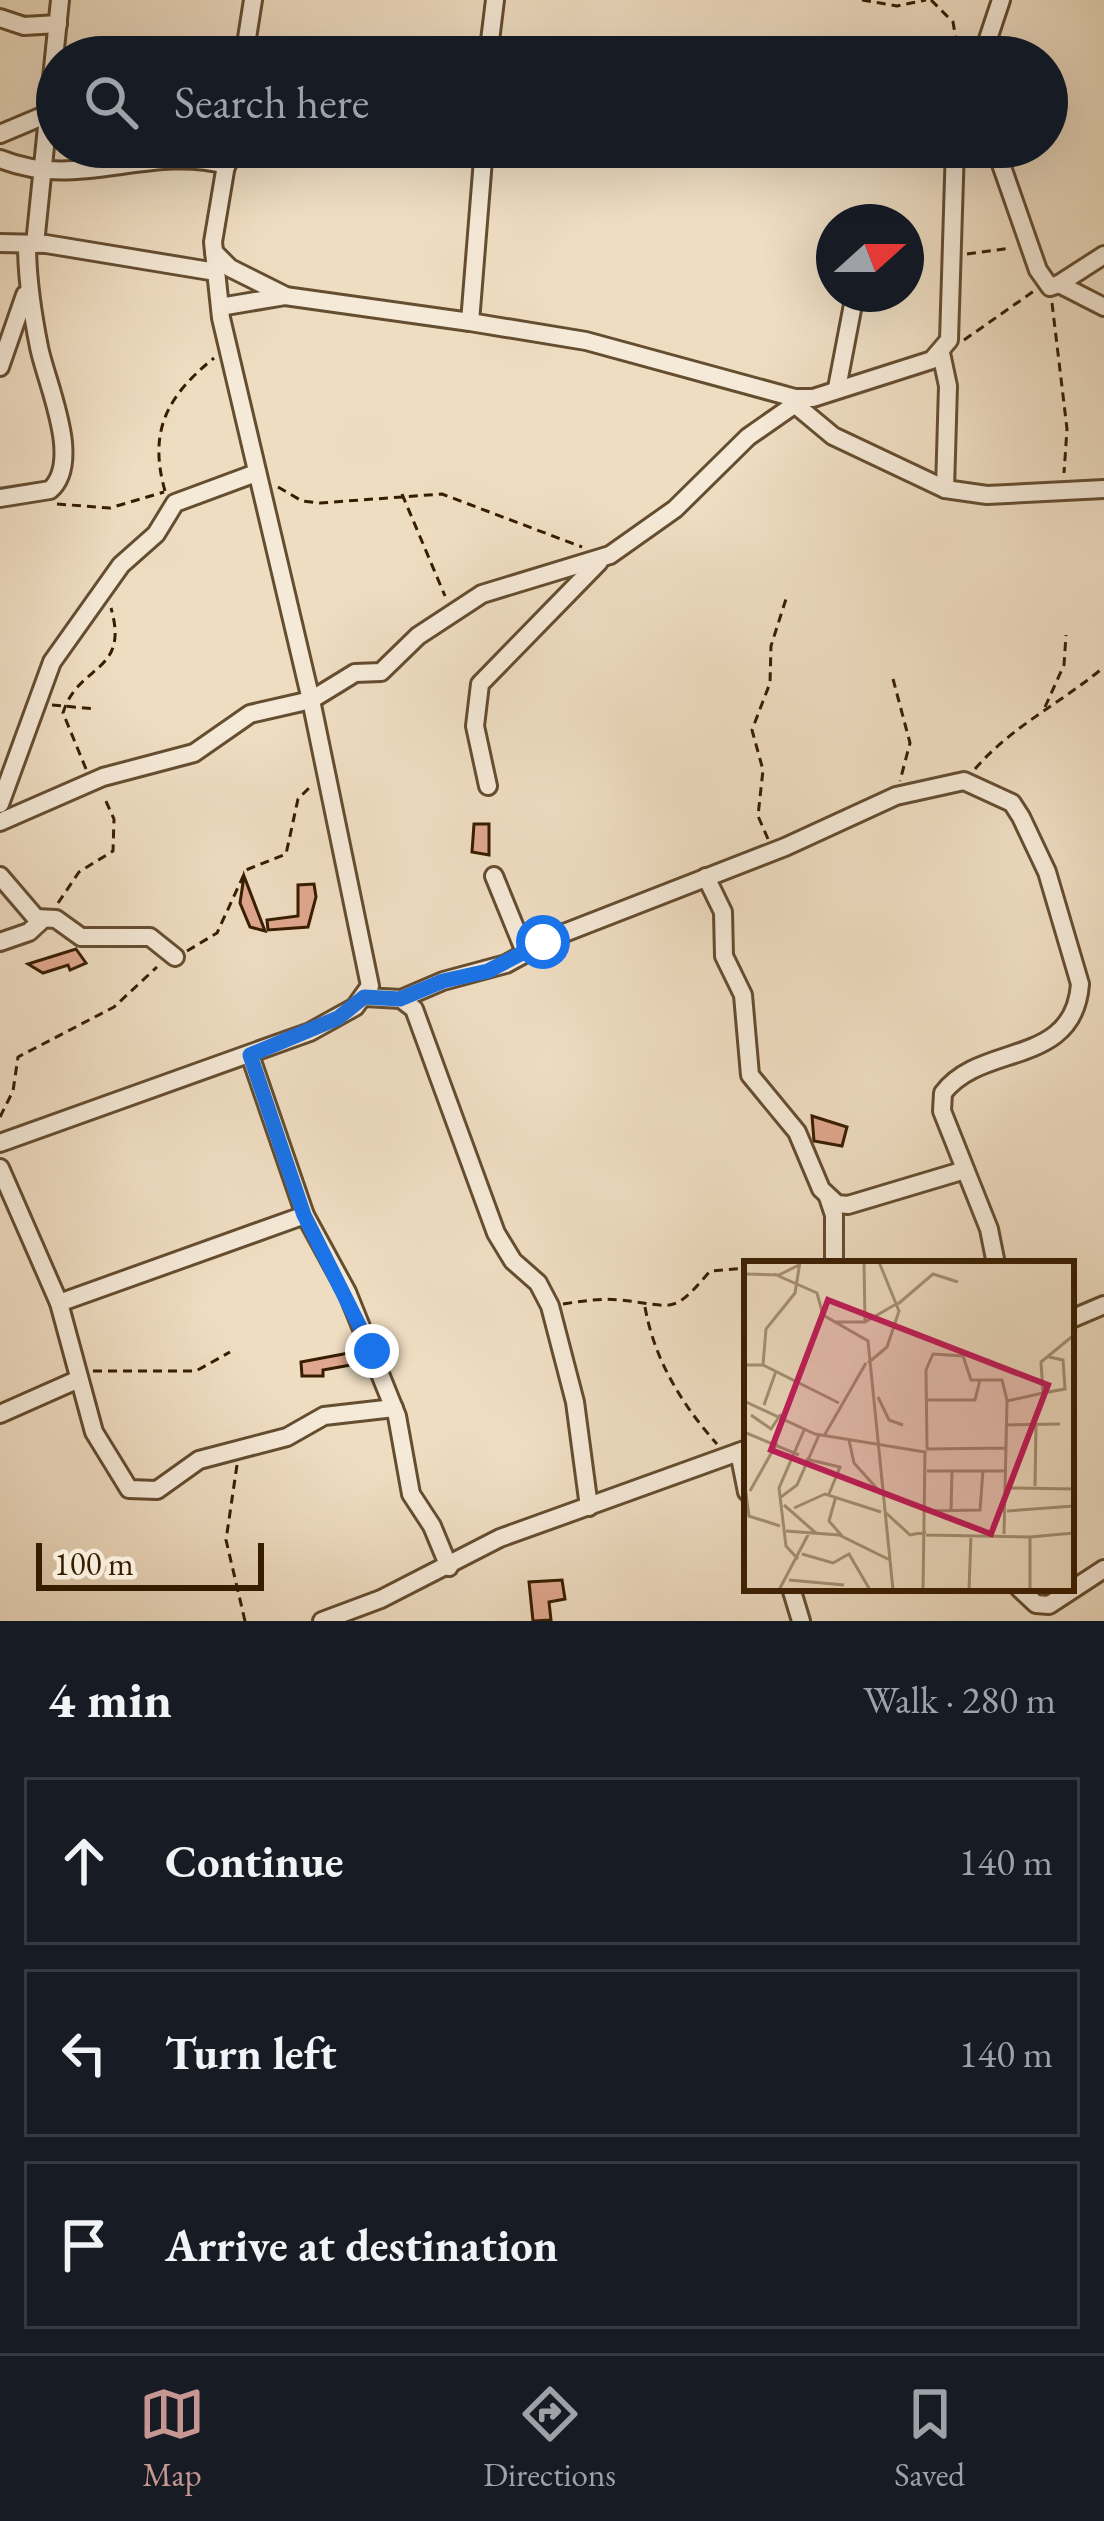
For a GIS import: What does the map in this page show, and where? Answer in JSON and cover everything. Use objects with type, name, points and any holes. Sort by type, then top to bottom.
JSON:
[{"type":"street","points":[[57,36],[60,0]]},
{"type":"street","points":[[247,36],[253,0]]},
{"type":"street","points":[[491,36],[495,0]]},
{"type":"street","points":[[989,36],[1000,0]]},
{"type":"street","points":[[0,18],[24,26],[58,24]]},
{"type":"street","points":[[0,134],[36,119]]},
{"type":"street","points":[[0,159],[39,174],[92,168]]},
{"type":"street","points":[[0,498],[40,494],[56,485],[60,475],[61,423],[44,373],[28,285],[42,168]]},
{"type":"street","points":[[0,1143],[250,1055],[338,1018],[370,986],[311,700],[220,307],[214,252],[226,168]]},
{"type":"street","points":[[470,322],[482,168]]},
{"type":"street","points":[[945,489],[944,360],[954,254],[955,168]]},
{"type":"street","points":[[1003,168],[1038,270],[1055,286],[1104,308]]},
{"type":"street","points":[[0,243],[216,272]]},
{"type":"street","points":[[214,252],[230,268],[285,296]]},
{"type":"street","points":[[1055,286],[1104,255]]},
{"type":"street","points":[[0,367],[28,285]]},
{"type":"street","points":[[220,307],[285,296],[586,341],[801,402],[833,436],[945,489],[987,495],[1104,489]]},
{"type":"street","points":[[837,388],[852,312]]},
{"type":"street","points":[[488,786],[476,726],[479,684],[602,559],[675,509],[748,437],[801,402],[944,360]]},
{"type":"street","points":[[0,805],[52,662],[121,565],[156,534],[175,502],[256,473]]},
{"type":"street","points":[[0,821],[93,781],[194,753],[250,714],[311,700],[355,673],[386,669],[451,611],[482,594],[602,559]]},
{"type":"street","points":[[364,997],[400,999],[443,981],[488,971],[896,796],[964,781],[1012,803],[1021,817],[1047,872],[1080,984],[1079,1002],[1064,1030],[962,1076],[943,1093],[942,1112],[989,1229],[995,1261]]},
{"type":"street","points":[[0,876],[49,920],[81,938],[150,937],[175,957]]},
{"type":"street","points":[[494,876],[525,952]]},
{"type":"street","points":[[706,877],[723,912],[724,956],[743,995],[750,1075],[797,1132],[827,1196],[834,1261]]},
{"type":"street","points":[[0,942],[49,920]]},
{"type":"street","points":[[400,999],[413,1009],[432,1051],[496,1233],[548,1303],[575,1402],[590,1507]]},
{"type":"street","points":[[250,1055],[304,1215],[347,1292],[394,1408],[411,1494],[432,1526],[449,1568]]},
{"type":"street","points":[[0,1168],[59,1303],[106,1457],[122,1483],[136,1492],[170,1483],[210,1455],[287,1437],[342,1411],[394,1408]]},
{"type":"street","points":[[827,1196],[848,1205],[965,1170]]},
{"type":"street","points":[[59,1303],[304,1215]]},
{"type":"street","points":[[1074,1318],[1104,1305]]},
{"type":"street","points":[[0,1414],[78,1374]]},
{"type":"street","points":[[333,1619],[449,1568],[500,1538],[739,1453]]},
{"type":"street","points":[[1040,1612],[1104,1569]]},
{"type":"street","points":[[792,1591],[801,1621]]},
{"type":"path","points":[[862,0],[897,6],[929,0],[953,22],[955,36]]},
{"type":"path","points":[[954,254],[1003,251],[1027,236]]},
{"type":"path","points":[[944,360],[973,332],[1038,289],[1055,286],[1067,429],[1063,493]]},
{"type":"path","points":[[40,494],[53,503],[94,510],[165,491],[158,452],[162,417],[178,389],[230,346]]},
{"type":"path","points":[[256,473],[302,501],[345,502],[401,493],[464,499],[564,535],[602,559]]},
{"type":"path","points":[[401,493],[451,611]]},
{"type":"path","points":[[65,705],[118,644],[107,589]]},
{"type":"path","points":[[773,852],[758,816],[763,770],[752,741],[770,683],[772,638],[786,599]]},
{"type":"path","points":[[1045,708],[1064,665],[1066,635]]},
{"type":"path","points":[[964,781],[994,746],[1045,708],[1072,695],[1104,667]]},
{"type":"path","points":[[892,679],[910,742],[896,796]]},
{"type":"path","points":[[65,705],[96,709]]},
{"type":"path","points":[[49,920],[79,872],[107,857],[115,842],[114,819],[73,742],[65,705]]},
{"type":"path","points":[[548,1303],[610,1299],[645,1307],[683,1302],[716,1269],[744,1268]]},
{"type":"path","points":[[645,1307],[654,1343],[677,1390],[739,1453]]},
{"type":"path","points":[[78,1374],[187,1372],[230,1352]]},
{"type":"path","points":[[244,1621],[226,1540],[236,1469],[253,1445]]},
{"type":"building","points":[[474,824],[489,824],[489,855],[472,852]]},
{"type":"building","points":[[244,876],[265,931],[250,927],[240,903]]},
{"type":"building","points":[[314,884],[316,897],[308,927],[268,930],[267,920],[298,916],[298,885]]},
{"type":"building","points":[[76,949],[86,963],[70,970],[68,965],[43,973],[28,964]]},
{"type":"building","points":[[812,1116],[847,1127],[842,1146],[814,1141]]},
{"type":"building","points":[[354,1352],[356,1364],[323,1370],[323,1376],[302,1376],[301,1362]]},
{"type":"building","points":[[562,1580],[565,1599],[549,1602],[551,1620],[533,1621],[529,1582]]},
{"type":"route","points":[[372,1351],[341,1280],[304,1215],[250,1055],[338,1018],[364,997],[400,999],[443,981],[506,964],[543,942]]}]
